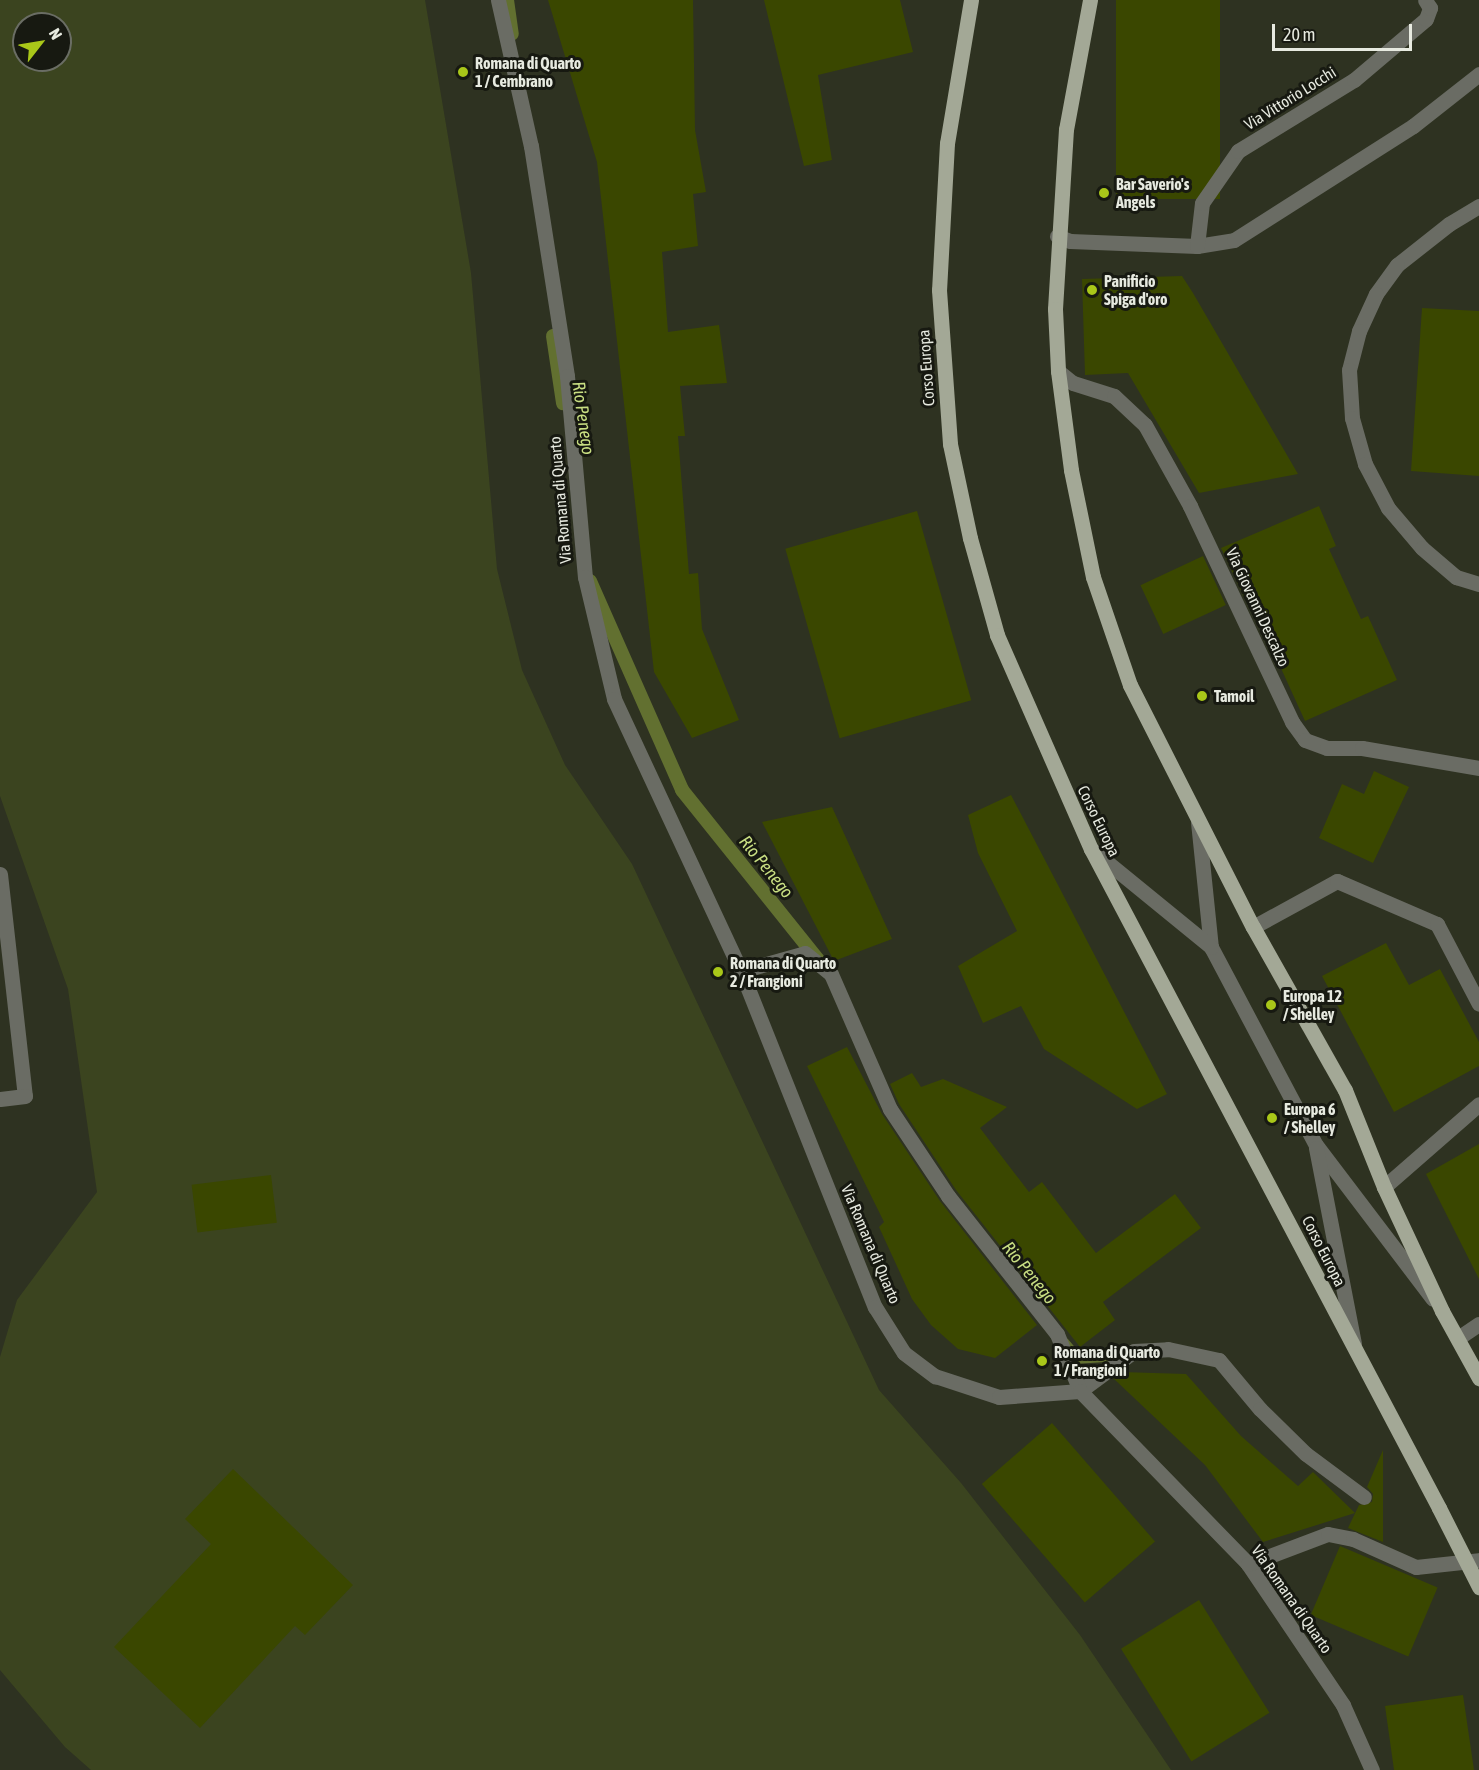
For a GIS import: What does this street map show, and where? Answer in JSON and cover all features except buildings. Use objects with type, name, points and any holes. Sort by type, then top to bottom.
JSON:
[{"type":"main road","name":"Corso Europa","points":[[971,0],[947,143],[939,290],[950,444],[970,538],[997,635],[1091,849],[1479,1587]]},
{"type":"main road","points":[[1090,0],[1066,129],[1057,236],[1058,371],[1080,521],[1108,628],[1130,685],[1198,822],[1253,927],[1346,1090],[1384,1187],[1442,1311],[1479,1378]]},
{"type":"street","name":"Via Romana di Quarto","points":[[498,0],[531,147],[567,376],[585,577],[595,632],[614,699],[741,971],[875,1306],[904,1353],[936,1376],[999,1397],[1080,1391]]},
{"type":"street","name":"Via Vittorio Locchi","points":[[1197,246],[1202,203],[1238,151],[1354,80],[1388,53],[1426,19],[1430,8],[1425,0]]},
{"type":"street","points":[[1057,236],[1070,241],[1197,246],[1234,240],[1413,126],[1479,74]]},
{"type":"street","points":[[1479,206],[1449,224],[1397,265],[1376,294],[1359,331],[1349,370],[1352,418],[1365,464],[1388,508],[1422,549],[1456,577],[1479,584]]},
{"type":"street","name":"Via Giovanni Descalzo","points":[[1058,371],[1073,383],[1114,396],[1145,425],[1190,506],[1292,722],[1305,740],[1327,748],[1362,748],[1479,768]]},
{"type":"street","points":[[1198,822],[1212,947],[1316,1145],[1442,1311]]},
{"type":"street","points":[[1091,849],[1212,947]]},
{"type":"street","points":[[0,874],[25,1096],[0,1099]]},
{"type":"street","points":[[1253,927],[1337,881],[1437,924],[1479,1004]]},
{"type":"street","name":"Via Romana di Quarto","points":[[741,971],[805,953],[831,974],[890,1109],[948,1196],[1057,1334],[1080,1391],[1248,1564],[1343,1705],[1372,1770]]},
{"type":"street","points":[[1384,1187],[1479,1104]]},
{"type":"street","points":[[1316,1145],[1355,1349]]},
{"type":"street","points":[[1458,1338],[1479,1324]]},
{"type":"street","points":[[1080,1391],[1134,1351],[1168,1349],[1219,1360],[1260,1409],[1306,1454],[1364,1497]]},
{"type":"street","points":[[1248,1564],[1328,1534],[1353,1539],[1416,1567],[1479,1560]]},
{"type":"green space","points":[[0,0],[425,0],[471,273],[497,569],[522,670],[565,765],[632,864],[879,1390],[961,1483],[1080,1635],[1171,1770],[91,1770],[65,1747],[0,1670],[0,1357],[17,1300],[97,1192],[68,989],[0,796]]},
{"type":"waterway","name":"Rio Penego","points":[[507,0],[512,34]]},
{"type":"waterway","name":"Rio Penego","points":[[553,336],[563,403]]},
{"type":"waterway","name":"Rio Penego","points":[[590,581],[682,790],[818,960]]},
{"type":"waterway","name":"Rio Penego","points":[[1063,1344],[1074,1357],[1137,1353]]},
{"type":"place","name":"Romana di Quarto 1 / Cembrano","points":[[463,72]]},
{"type":"place","name":"Bar Saverio's Angels","points":[[1104,193]]},
{"type":"place","name":"Panificio Spiga d'oro","points":[[1092,290]]},
{"type":"place","name":"Tamoil","points":[[1202,696]]},
{"type":"place","name":"Romana di Quarto 2 / Frangioni","points":[[718,972]]},
{"type":"place","name":"Europa 12 / Shelley","points":[[1271,1005]]},
{"type":"place","name":"Europa 6 / Shelley","points":[[1272,1118]]},
{"type":"place","name":"Romana di Quarto 1 / Frangioni","points":[[1042,1361]]}]
